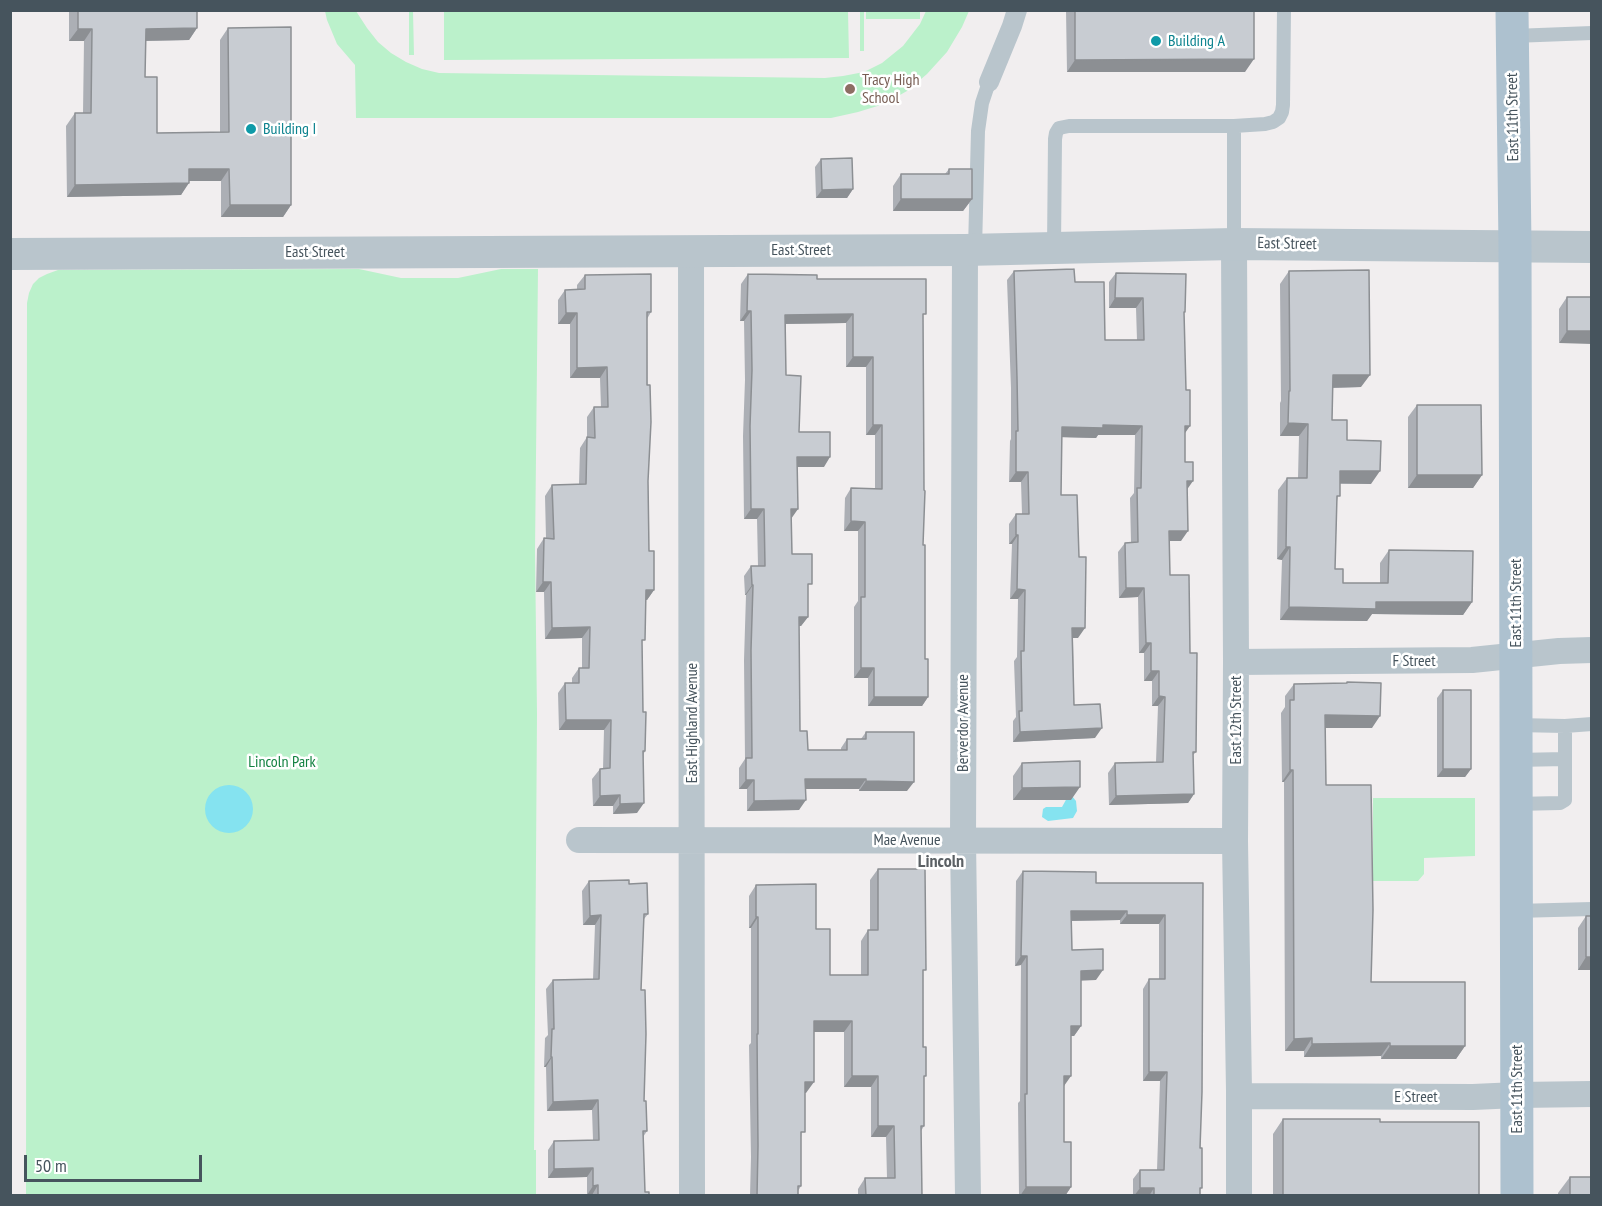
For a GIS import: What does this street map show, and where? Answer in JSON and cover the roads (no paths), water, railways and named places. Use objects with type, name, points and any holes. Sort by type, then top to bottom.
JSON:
[{"type":"main road","name":"East 11th Street","points":[[1512,23],[1515,246],[1517,1196]]},
{"type":"street","points":[[989,82],[1017,10]]},
{"type":"street","name":"East Street","points":[[10,254],[970,249],[1234,244],[1592,247]]},
{"type":"street","name":"East 12th Street","points":[[1234,244],[1235,841],[1239,1196]]},
{"type":"street","name":"Berverdor Avenue","points":[[968,1196],[963,840],[970,249]]},
{"type":"street","name":"East Highland Avenue","points":[[691,250],[692,1196]]},
{"type":"street","name":"F Street","points":[[1236,662],[1472,660],[1592,650]]},
{"type":"street","name":"Mae Avenue","points":[[579,840],[1235,841]]},
{"type":"street","name":"E Street","points":[[1239,1096],[1473,1097],[1592,1094]]},
{"type":"lane","points":[[1054,248],[1056,133],[1059,128],[1064,126],[1234,126],[1265,124],[1279,118],[1282,112],[1284,10]]},
{"type":"lane","points":[[1512,23],[1592,33]]},
{"type":"lane","points":[[970,249],[978,131],[982,103],[989,82]]},
{"type":"lane","points":[[1234,126],[1234,244]]},
{"type":"lane","points":[[1516,725],[1592,724]]},
{"type":"lane","points":[[1516,804],[1560,803],[1565,800],[1565,726]]},
{"type":"lane","points":[[1516,760],[1565,759]]},
{"type":"lane","points":[[1516,911],[1592,909]]},
{"type":"water","points":[[224,785],[234,785],[246,792],[253,804],[253,814],[246,826],[234,833],[224,833],[209,822],[205,814],[205,804],[216,789]]},
{"type":"water","points":[[1072,796],[1076,801],[1077,811],[1073,818],[1048,821],[1042,817],[1043,809],[1062,807],[1067,798]]},
{"type":"place","name":"Building A","points":[[1156,41]]},
{"type":"place","name":"Tracy High School","points":[[850,89]]},
{"type":"place","name":"Building I","points":[[251,129]]},
{"type":"district","name":"Lincoln","points":[[941,862]]},
{"type":"park label","name":"Lincoln Park","points":[[282,762]]}]
